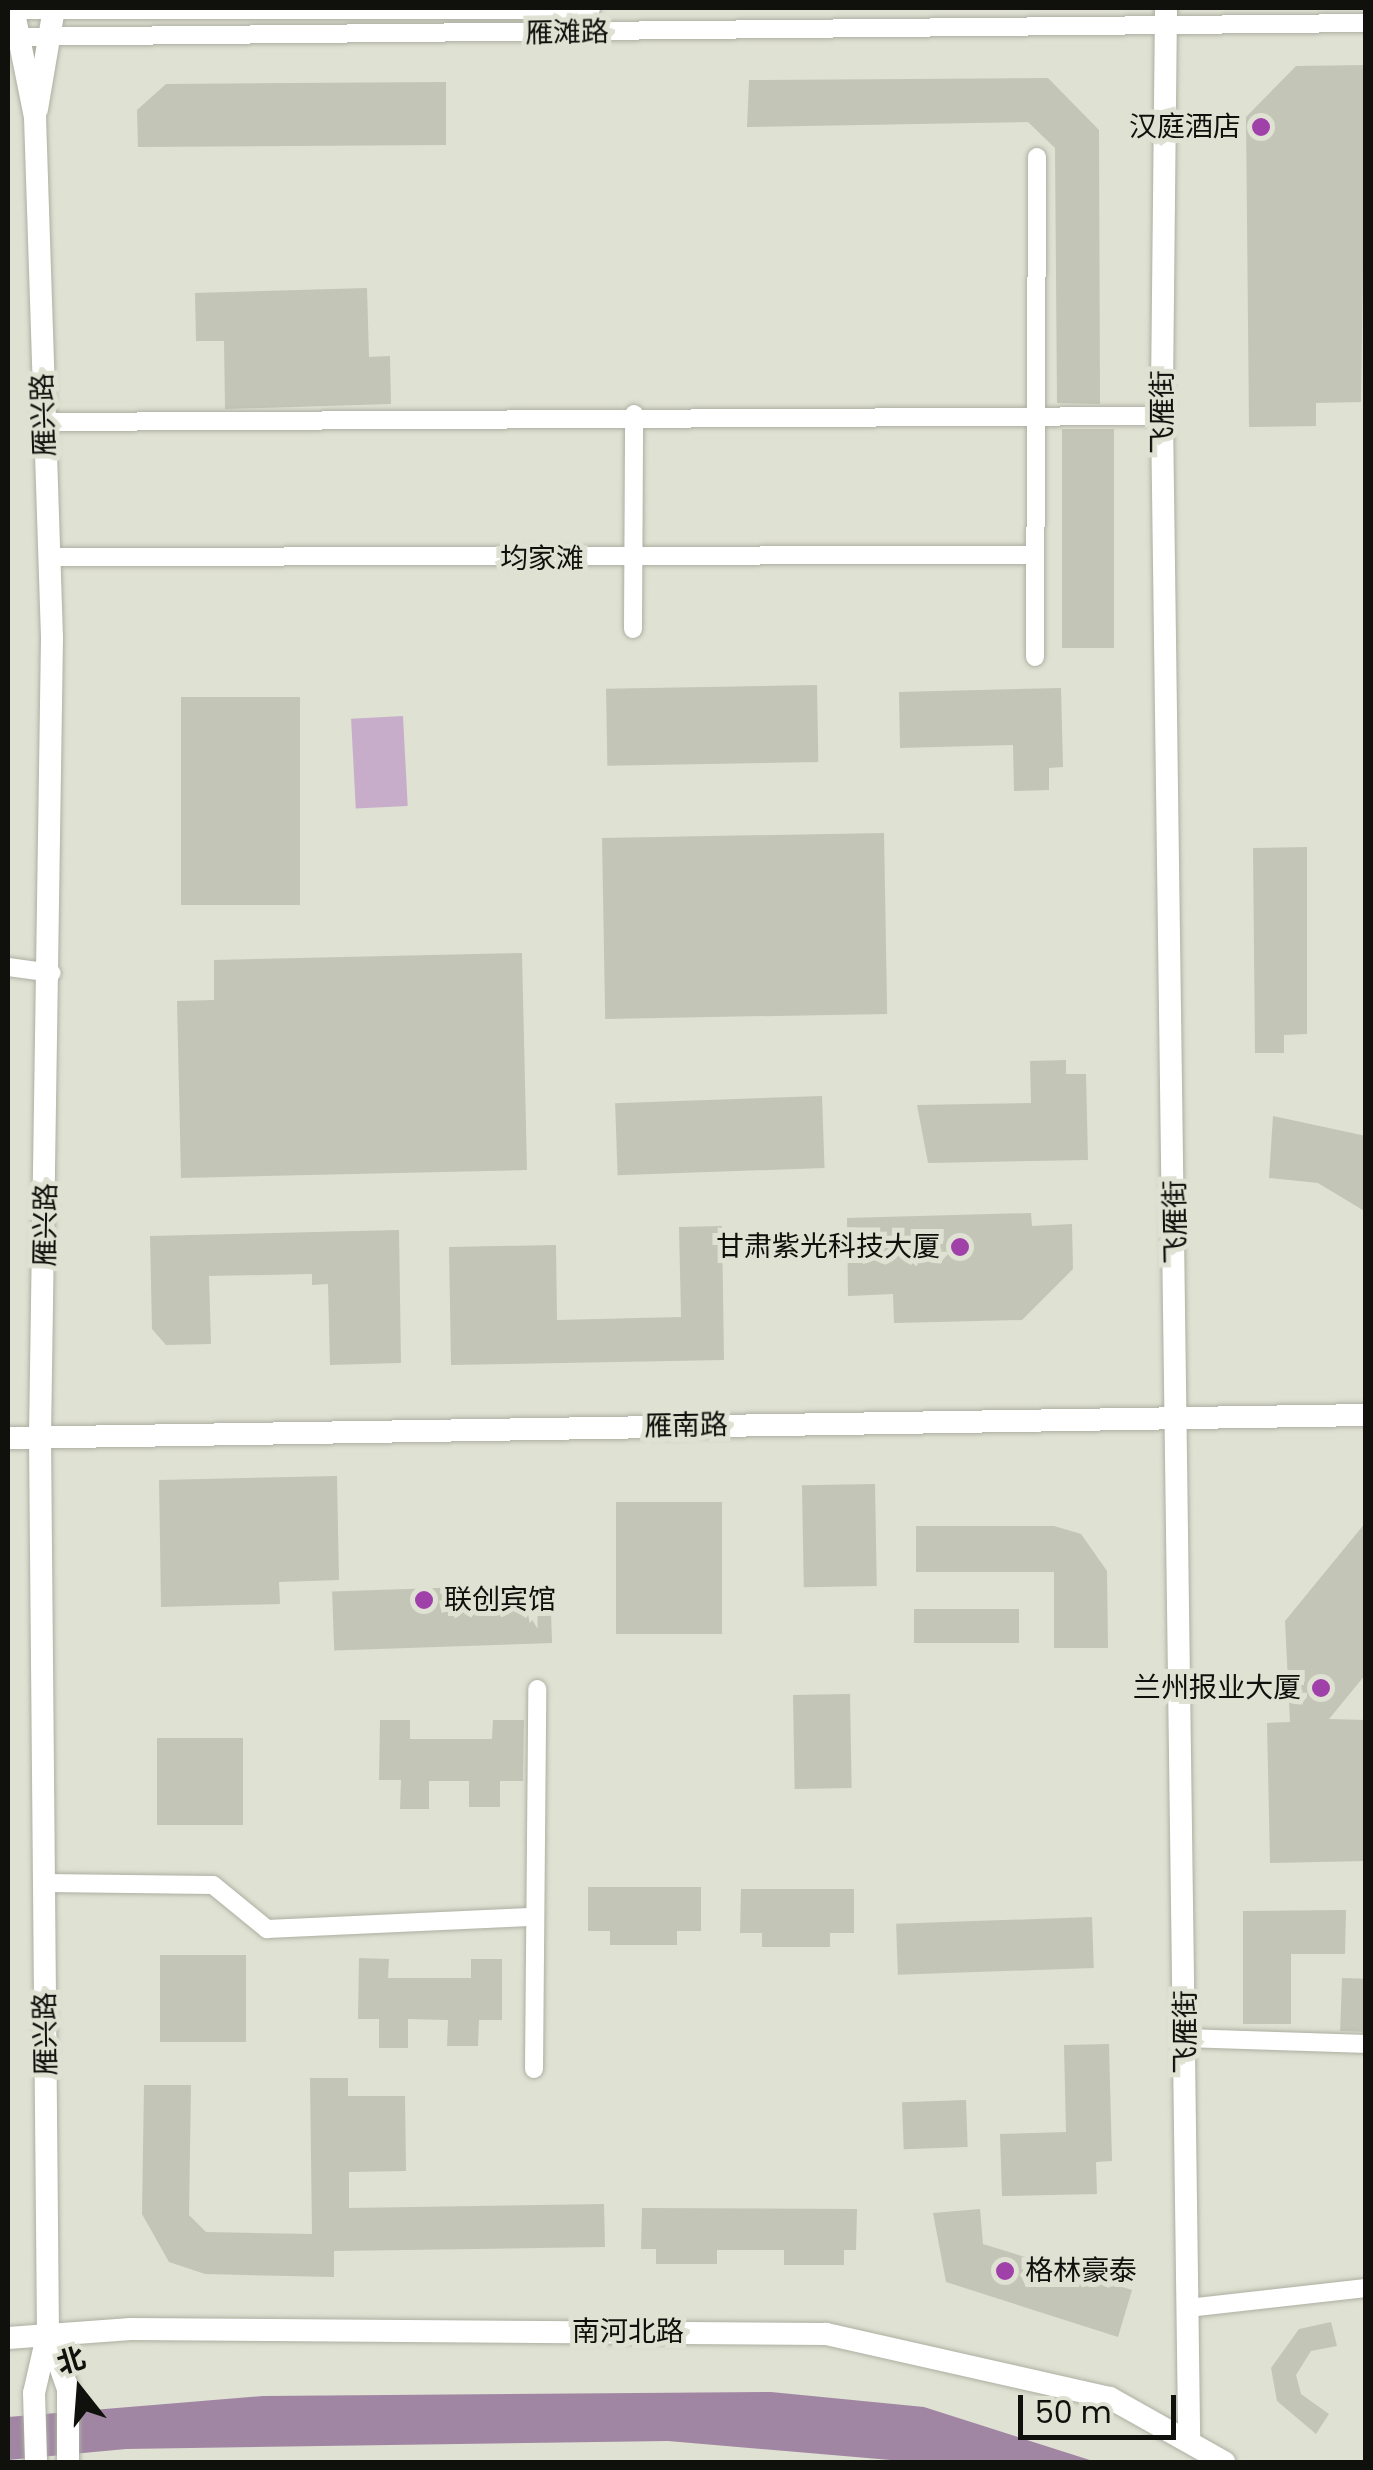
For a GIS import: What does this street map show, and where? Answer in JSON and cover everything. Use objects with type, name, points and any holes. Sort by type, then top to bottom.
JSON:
[{"type":"main road","name":"雁兴路","points":[[13,8],[13,37],[35,117],[49,558],[52,973],[40,1437],[48,2332]]},
{"type":"main road","name":"雁滩路","points":[[23,8],[589,8]]},
{"type":"main road","name":"雁兴路","points":[[35,117],[53,37],[54,8]]},
{"type":"main road","name":"飞雁街","points":[[1167,17],[1162,416],[1181,1418],[1189,2437]]},
{"type":"main road","name":"雁南路","points":[[8,1438],[1366,1415]]},
{"type":"main road","name":"南河北路","points":[[8,2338],[48,2332],[826,2334],[1110,2398],[1189,2437],[1224,2462]]},
{"type":"main road","points":[[48,2332],[68,2389],[68,2462]]},
{"type":"main road","points":[[36,2462],[34,2393],[48,2332]]},
{"type":"street","name":"雁滩路","points":[[13,37],[1167,17],[1366,23]]},
{"type":"street","points":[[1035,657],[1037,157]]},
{"type":"street","points":[[44,422],[634,414],[1035,412],[1162,416]]},
{"type":"street","points":[[633,630],[634,414]]},
{"type":"street","name":"均家滩","points":[[49,558],[1035,555]]},
{"type":"street","points":[[8,967],[52,973]]},
{"type":"street","points":[[534,2069],[537,1689]]},
{"type":"street","points":[[45,1883],[213,1885],[268,1929],[535,1916]]},
{"type":"street","points":[[1186,2038],[1366,2044]]},
{"type":"street","points":[[1188,2308],[1366,2288]]},
{"type":"shaded area","points":[[403,716],[408,806],[356,809],[351,719]]},
{"type":"shaded area","points":[[771,2392],[924,2407],[1096,2462],[914,2462],[668,2441],[126,2449],[8,2460],[8,2417],[263,2396]]},
{"type":"building","points":[[1366,65],[1361,402],[1316,403],[1316,426],[1249,427],[1246,117],[1296,66]]},
{"type":"building","points":[[1048,78],[1099,130],[1100,404],[1057,403],[1055,148],[1028,122],[747,127],[749,80]]},
{"type":"building","points":[[446,82],[446,145],[138,147],[137,110],[166,84]]},
{"type":"building","points":[[367,288],[369,357],[390,356],[391,404],[225,409],[224,341],[196,341],[195,293]]},
{"type":"building","points":[[1062,429],[1114,429],[1114,648],[1062,648]]},
{"type":"building","points":[[817,685],[818,762],[607,766],[606,689]]},
{"type":"building","points":[[1061,688],[1063,767],[1049,768],[1049,790],[1014,791],[1013,745],[900,748],[899,692]]},
{"type":"building","points":[[181,697],[300,697],[300,905],[181,905]]},
{"type":"building","points":[[884,833],[887,1014],[605,1019],[602,838]]},
{"type":"building","points":[[1307,847],[1307,1034],[1284,1035],[1284,1053],[1255,1053],[1253,848]]},
{"type":"building","points":[[522,953],[527,1170],[181,1178],[177,1001],[214,1000],[214,960]]},
{"type":"building","points":[[1066,1060],[1066,1074],[1086,1074],[1088,1160],[928,1163],[917,1105],[1031,1103],[1030,1061]]},
{"type":"building","points":[[822,1096],[825,1168],[618,1175],[615,1103]]},
{"type":"building","points":[[1273,1116],[1366,1136],[1366,1212],[1318,1183],[1269,1178]]},
{"type":"building","name":"甘肃紫光科技大厦","points":[[1031,1213],[1032,1226],[1072,1224],[1073,1269],[1022,1320],[894,1323],[893,1294],[848,1296],[847,1218]]},
{"type":"building","points":[[722,1226],[724,1360],[451,1365],[449,1247],[556,1245],[557,1320],[681,1317],[679,1227]]},
{"type":"building","points":[[399,1230],[401,1363],[330,1365],[328,1284],[312,1285],[312,1274],[209,1276],[211,1344],[166,1345],[152,1329],[150,1236]]},
{"type":"building","points":[[337,1476],[339,1580],[279,1582],[280,1604],[161,1607],[159,1480]]},
{"type":"building","points":[[875,1484],[877,1586],[804,1587],[802,1485]]},
{"type":"building","points":[[616,1502],[722,1502],[722,1634],[616,1634]]},
{"type":"building","name":"兰州报业大厦","points":[[1366,1522],[1366,1674],[1329,1719],[1366,1720],[1366,1861],[1270,1863],[1267,1723],[1290,1722],[1285,1621]]},
{"type":"building","points":[[916,1526],[1054,1526],[1081,1534],[1107,1571],[1108,1648],[1054,1648],[1054,1572],[916,1572]]},
{"type":"building","points":[[550,1584],[552,1643],[334,1651],[332,1592]]},
{"type":"building","points":[[914,1609],[1019,1609],[1019,1643],[914,1643]]},
{"type":"building","points":[[850,1694],[852,1788],[795,1789],[793,1695]]},
{"type":"building","points":[[380,1720],[410,1720],[410,1739],[492,1739],[493,1720],[524,1720],[523,1781],[500,1781],[500,1807],[469,1807],[469,1781],[429,1781],[429,1809],[400,1809],[401,1780],[379,1780]]},
{"type":"building","points":[[157,1738],[243,1738],[243,1825],[157,1825]]},
{"type":"building","points":[[588,1887],[701,1887],[701,1931],[677,1931],[677,1945],[610,1945],[610,1931],[588,1931]]},
{"type":"building","points":[[741,1889],[854,1889],[854,1933],[830,1933],[830,1947],[762,1947],[762,1933],[740,1933]]},
{"type":"building","points":[[1346,1910],[1345,1954],[1291,1954],[1291,2024],[1243,2024],[1243,1911]]},
{"type":"building","points":[[1092,1917],[1094,1968],[898,1975],[896,1924]]},
{"type":"building","points":[[160,1955],[246,1955],[246,2042],[160,2042]]},
{"type":"building","points":[[359,1958],[389,1959],[388,1978],[471,1978],[471,1959],[502,1959],[502,2020],[479,2020],[478,2046],[447,2046],[448,2020],[408,2019],[408,2048],[379,2048],[379,2019],[358,2019]]},
{"type":"building","points":[[1342,1978],[1366,1979],[1364,2032],[1340,2031]]},
{"type":"building","points":[[1109,2044],[1112,2161],[1096,2162],[1097,2194],[1002,2196],[1000,2134],[1066,2132],[1064,2045]]},
{"type":"building","points":[[310,2078],[348,2078],[348,2096],[405,2096],[406,2171],[349,2172],[349,2208],[604,2204],[605,2247],[334,2251],[334,2277],[205,2274],[169,2262],[142,2214],[144,2085],[191,2085],[189,2215],[206,2232],[312,2234]]},
{"type":"building","points":[[966,2100],[968,2147],[904,2149],[902,2102]]},
{"type":"building","points":[[642,2208],[857,2209],[856,2250],[844,2250],[844,2265],[784,2265],[784,2250],[717,2250],[717,2264],[656,2264],[656,2249],[641,2249]]},
{"type":"building","name":"格林豪泰","points":[[980,2209],[983,2244],[1132,2290],[1118,2337],[946,2282],[933,2213]]},
{"type":"building","points":[[1331,2322],[1337,2346],[1311,2351],[1296,2375],[1301,2394],[1329,2414],[1316,2434],[1277,2401],[1271,2368],[1299,2329]]},
{"type":"place","name":"汉庭酒店","points":[[1261,127]]},
{"type":"place","name":"甘肃紫光科技大厦","points":[[960,1247]]},
{"type":"place","name":"联创宾馆","points":[[424,1600]]},
{"type":"place","name":"兰州报业大厦","points":[[1321,1688]]},
{"type":"place","name":"格林豪泰","points":[[1005,2271]]}]
